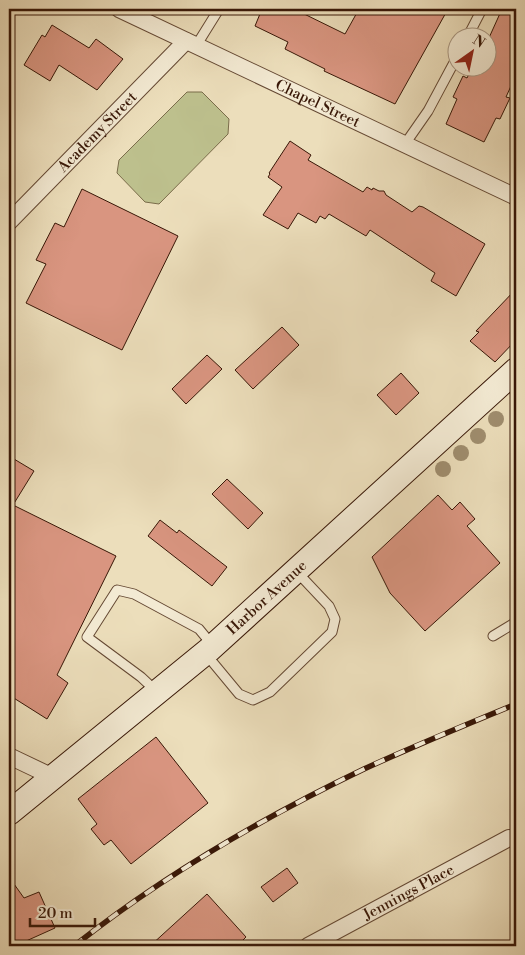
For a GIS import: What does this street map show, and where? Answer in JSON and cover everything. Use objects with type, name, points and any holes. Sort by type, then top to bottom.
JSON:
[{"type":"main road","name":"Harbor Avenue","points":[[9,813],[209,649],[516,370]]},
{"type":"street","name":"Chapel Street","points":[[119,9],[516,197]]},
{"type":"street","name":"Academy Street","points":[[9,222],[191,44]]},
{"type":"street","points":[[9,756],[53,777]]},
{"type":"street","name":"Jennings Place","points":[[308,946],[509,838]]},
{"type":"lane","points":[[191,44],[219,9]]},
{"type":"lane","points":[[472,28],[482,9]]},
{"type":"lane","points":[[405,144],[428,111],[448,74]]},
{"type":"lane","points":[[157,692],[141,677],[87,637],[117,590],[134,594],[198,629],[239,694],[253,700],[270,692],[332,632],[336,619],[329,606],[296,571]]},
{"type":"lane","points":[[493,636],[516,622]]},
{"type":"green space","points":[[187,92],[202,92],[229,119],[228,134],[159,204],[145,202],[117,173],[119,160]]},
{"type":"building","points":[[262,9],[294,9],[345,34],[359,9],[448,9],[395,104],[324,71],[325,69],[285,49],[288,42],[255,26]]},
{"type":"building","points":[[502,9],[516,9],[516,75],[506,97],[510,98],[500,119],[496,118],[484,142],[446,124],[457,99],[453,97],[462,78],[498,78],[498,28],[493,28]]},
{"type":"building","points":[[52,25],[89,48],[96,39],[123,59],[97,90],[59,65],[50,81],[24,65],[42,35],[45,37]]},
{"type":"building","points":[[290,141],[311,155],[308,160],[363,192],[367,187],[372,190],[373,188],[384,191],[386,195],[412,212],[419,206],[423,207],[485,244],[456,296],[431,281],[435,273],[370,230],[366,236],[329,214],[325,219],[320,216],[316,223],[298,213],[288,229],[263,215],[282,187],[268,177],[269,173]]},
{"type":"building","points":[[82,189],[178,236],[122,350],[26,303],[46,264],[36,260],[55,223],[64,227]]},
{"type":"building","points":[[516,289],[516,340],[495,362],[470,341],[479,332],[476,331]]},
{"type":"building","points":[[282,327],[299,345],[253,389],[235,370]]},
{"type":"building","points":[[207,355],[222,369],[186,404],[172,389]]},
{"type":"building","points":[[401,373],[419,393],[396,415],[377,395]]},
{"type":"building","points":[[9,456],[34,471],[13,505],[116,556],[57,675],[68,683],[47,719],[9,695]]},
{"type":"building","points":[[227,479],[263,513],[248,529],[212,494]]},
{"type":"building","points":[[438,495],[452,510],[460,502],[475,519],[467,526],[500,563],[425,631],[390,593],[372,557]]},
{"type":"building","points":[[160,520],[177,533],[179,530],[227,567],[212,586],[148,536]]},
{"type":"building","points":[[156,737],[208,803],[131,864],[111,840],[104,845],[91,829],[97,824],[78,799]]},
{"type":"building","points":[[287,868],[298,883],[273,902],[261,887]]},
{"type":"building","points":[[9,877],[24,898],[39,892],[55,928],[15,946],[9,946]]},
{"type":"building","points":[[207,894],[246,937],[237,946],[150,946]]},
{"type":"railway","points":[[74,946],[177,873],[289,807],[364,769],[516,704]]}]
